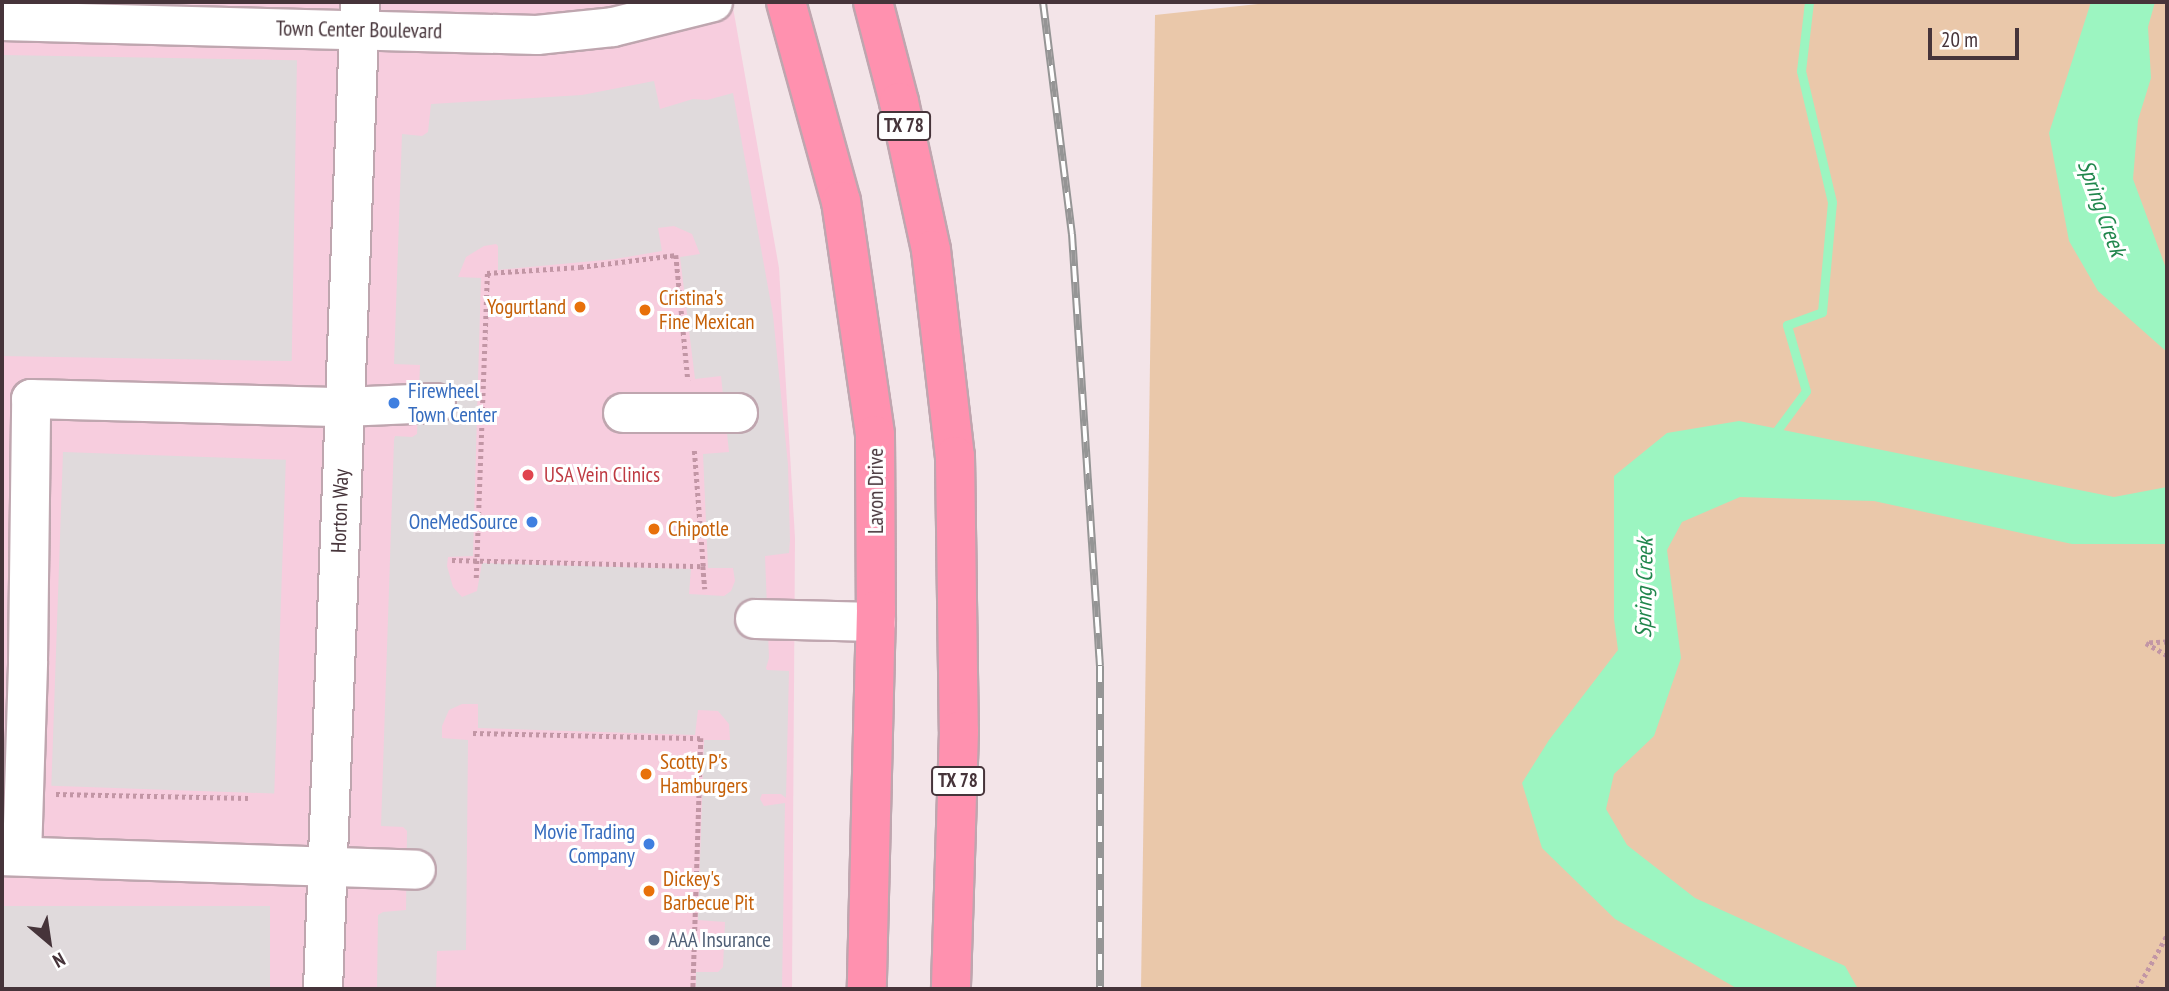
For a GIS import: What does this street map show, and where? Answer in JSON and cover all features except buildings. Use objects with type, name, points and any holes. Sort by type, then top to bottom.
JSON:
[{"type":"main road","name":"Lavon Drive","points":[[786,2],[841,201],[875,435],[876,622],[867,989]]},
{"type":"main road","name":"TX 78","points":[[873,2],[899,102],[931,250],[956,456],[959,731],[951,989]]},
{"type":"street","name":"Town Center Boulevard","points":[[2,21],[358,17],[464,31],[537,35],[613,27],[713,2]]},
{"type":"street","name":"Horton Way","points":[[323,989],[358,17]]},
{"type":"street","points":[[416,870],[12,856],[29,661],[16,398],[344,407],[436,402]]},
{"type":"street","points":[[623,413],[738,413]]},
{"type":"street","points":[[755,619],[876,622]]},
{"type":"path","points":[[476,578],[487,273],[580,267],[676,255],[705,589]]},
{"type":"path","points":[[452,560],[703,566]]},
{"type":"path","points":[[2167,642],[2146,643],[2167,655]]},
{"type":"path","points":[[472,733],[701,738],[693,989]]},
{"type":"path","points":[[48,794],[248,798]]},
{"type":"path","points":[[2137,989],[2167,935]]},
{"type":"shaded area","name":"Firewheel Town Center","points":[[2,2],[732,2],[779,268],[795,538],[792,989],[2,989]]},
{"type":"shaded area","points":[[1277,2],[2167,2],[2167,989],[1141,989],[1155,15]]},
{"type":"shaded area","points":[[2,55],[297,60],[292,361],[2,356]]},
{"type":"shaded area","points":[[654,81],[660,109],[693,99],[707,100],[733,93],[773,315],[788,465],[789,553],[765,556],[769,658],[766,668],[789,671],[786,798],[781,794],[762,794],[760,799],[764,806],[785,803],[782,989],[696,989],[696,972],[718,972],[723,967],[725,922],[698,920],[704,740],[730,740],[729,724],[718,711],[698,710],[695,735],[478,728],[478,704],[462,704],[449,710],[442,726],[442,738],[468,740],[466,950],[437,951],[436,989],[377,989],[378,915],[406,910],[407,831],[403,827],[381,826],[394,440],[395,436],[412,437],[417,434],[420,365],[394,364],[402,134],[422,136],[428,132],[431,104],[582,95]],"holes":[[[674,226],[692,234],[700,254],[680,257],[695,379],[721,376],[729,452],[703,454],[708,568],[733,568],[735,581],[731,591],[724,596],[689,594],[691,569],[482,563],[477,591],[462,597],[453,587],[447,566],[448,557],[473,556],[481,278],[458,277],[466,257],[484,246],[496,244],[498,270],[615,259],[662,251],[658,228]]]},
{"type":"shaded area","points":[[63,452],[286,460],[274,794],[51,786]]},
{"type":"shaded area","points":[[2,906],[270,906],[270,989],[2,989]]},
{"type":"water","name":"Spring Creek","points":[[2091,2],[2155,2],[2148,27],[2151,78],[2138,120],[2133,179],[2167,271],[2167,352],[2098,291],[2069,241],[2049,133]]},
{"type":"water","name":"Spring Creek","points":[[1739,421],[2114,497],[2167,487],[2167,544],[2072,544],[1874,501],[1740,497],[1682,522],[1667,550],[1681,658],[1654,736],[1614,774],[1606,809],[1627,845],[1695,898],[1845,966],[1858,989],[1738,989],[1615,919],[1542,848],[1522,783],[1549,740],[1618,650],[1614,619],[1614,476],[1667,433]]},
{"type":"waterway","points":[[1772,437],[1806,391],[1787,325],[1822,312],[1832,202],[1801,71],[1809,2]]},
{"type":"railway","points":[[1043,2],[1072,234],[1100,666],[1100,989]]},
{"type":"place","name":"Yogurtland","points":[[580,307]]},
{"type":"place","name":"Cristina's Fine Mexican","points":[[645,310]]},
{"type":"place","name":"Firewheel Town Center","points":[[394,403]]},
{"type":"place","name":"USA Vein Clinics","points":[[528,475]]},
{"type":"place","name":"OneMedSource","points":[[532,522]]},
{"type":"place","name":"Chipotle","points":[[654,529]]},
{"type":"place","name":"Scotty P's Hamburgers","points":[[646,774]]},
{"type":"place","name":"Movie Trading Company","points":[[649,844]]},
{"type":"place","name":"Dickey's Barbecue Pit","points":[[649,891]]},
{"type":"place","name":"AAA Insurance","points":[[654,940]]}]
